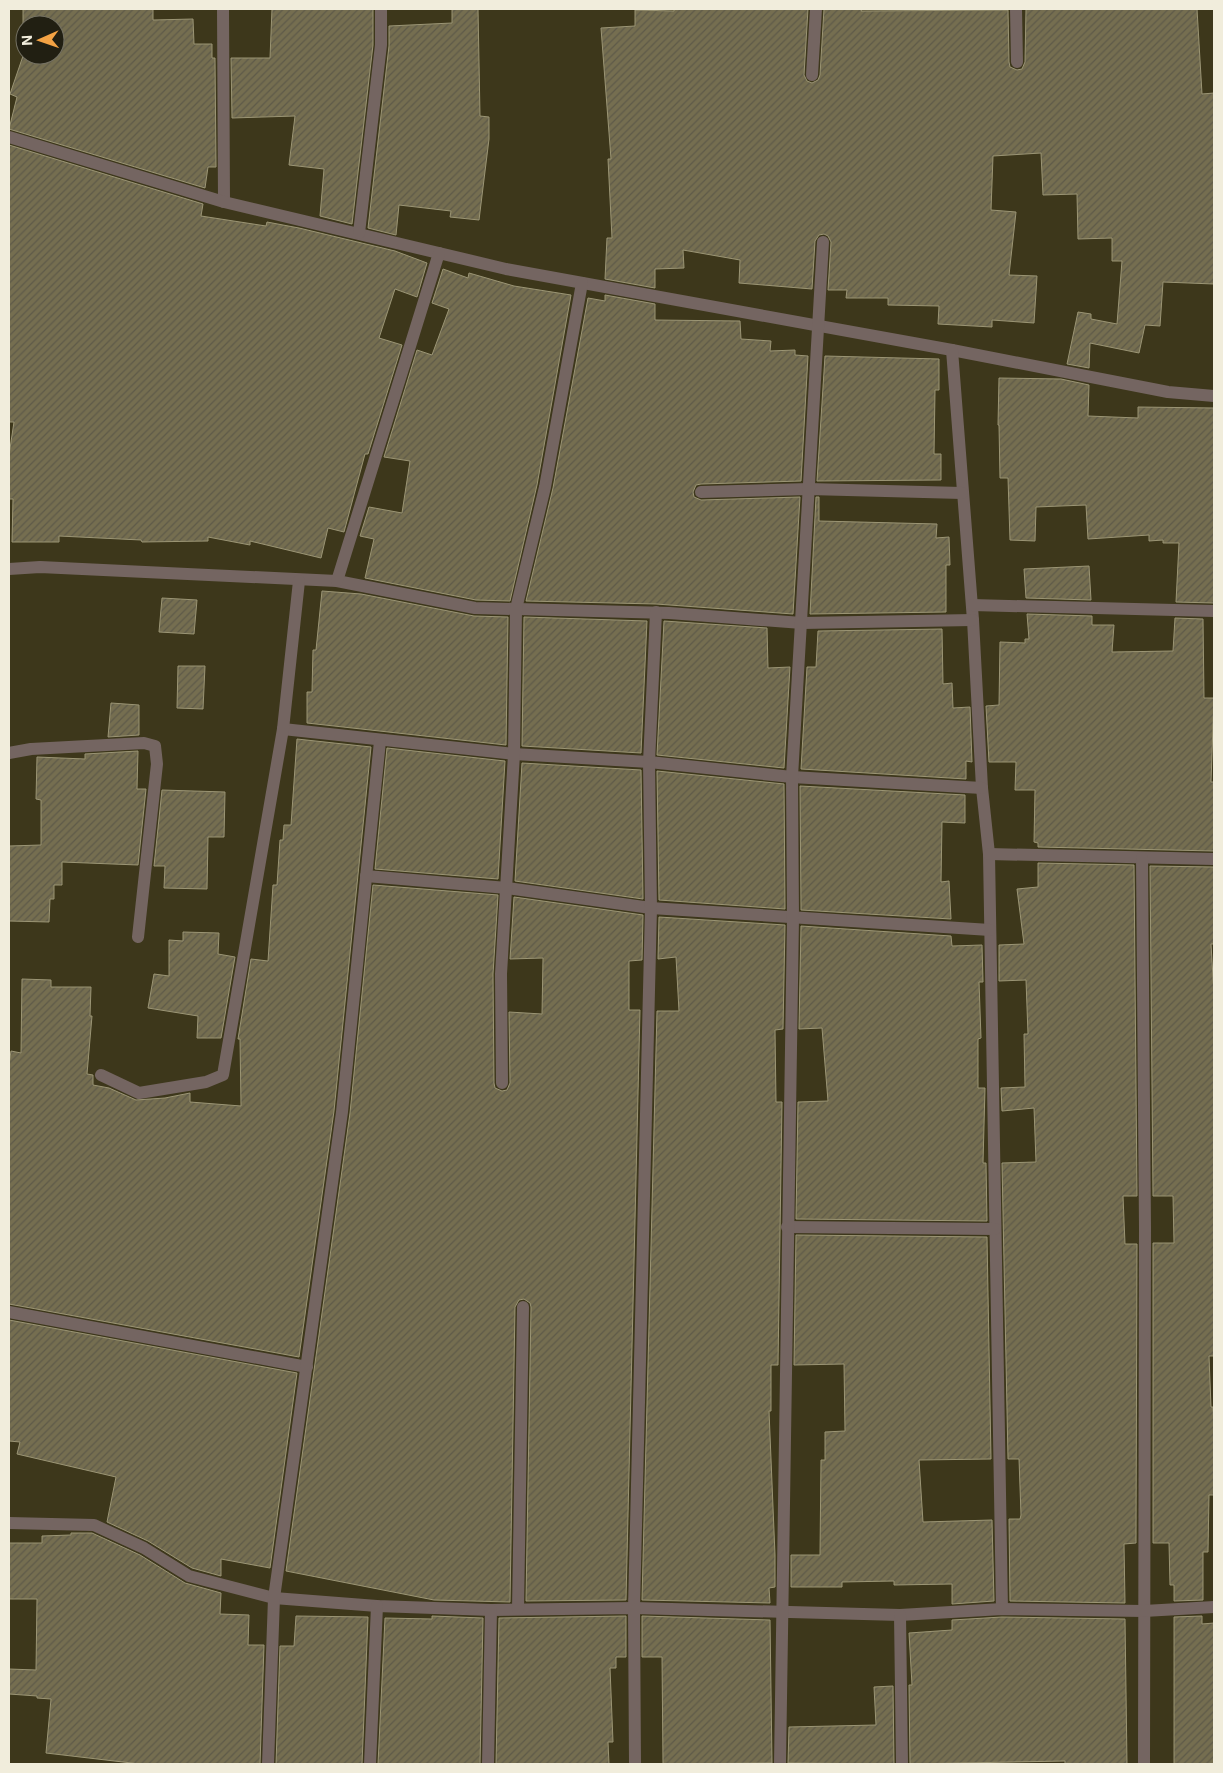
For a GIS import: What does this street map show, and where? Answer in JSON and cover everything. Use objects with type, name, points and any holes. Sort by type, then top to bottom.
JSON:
[{"type":"street","points":[[223,9],[224,202]]},
{"type":"street","points":[[359,233],[381,45],[381,9]]},
{"type":"street","points":[[812,75],[816,9]]},
{"type":"street","points":[[1016,9],[1017,62]]},
{"type":"street","points":[[9,137],[224,202],[506,269],[952,350],[1168,392],[1214,396]]},
{"type":"street","points":[[780,1764],[780,1612],[793,918],[792,777],[823,242]]},
{"type":"street","points":[[336,581],[439,254]]},
{"type":"street","points":[[502,1082],[501,974],[514,754],[516,609],[545,487],[582,283]]},
{"type":"street","points":[[952,350],[972,605],[982,788],[989,854],[1002,1610]]},
{"type":"street","points":[[701,492],[809,490],[962,493]]},
{"type":"street","points":[[9,570],[40,567],[299,581],[336,581],[476,608],[656,612],[802,623],[973,620]]},
{"type":"street","points":[[101,1075],[139,1093],[206,1082],[223,1076],[284,729],[299,581]]},
{"type":"street","points":[[972,605],[1214,611]]},
{"type":"street","points":[[635,1764],[634,1608],[651,908],[649,762],[656,612]]},
{"type":"street","points":[[284,729],[380,741],[514,754],[649,762],[792,777],[982,788]]},
{"type":"street","points":[[268,1764],[274,1598],[342,1112],[380,741]]},
{"type":"street","points":[[9,753],[31,749],[144,743],[155,746],[157,764],[138,937]]},
{"type":"street","points":[[989,854],[1214,859]]},
{"type":"street","points":[[1142,858],[1145,1218],[1144,1764]]},
{"type":"street","points":[[366,876],[507,888],[651,908],[990,930]]},
{"type":"street","points":[[787,1227],[995,1229]]},
{"type":"street","points":[[518,1609],[523,1307]]},
{"type":"street","points":[[9,1312],[307,1367]]},
{"type":"street","points":[[9,1523],[94,1525],[144,1548],[189,1576],[274,1598],[378,1606],[491,1610],[634,1608],[900,1616],[1002,1610],[1144,1611],[1214,1607]]},
{"type":"street","points":[[370,1764],[378,1606]]},
{"type":"street","points":[[488,1764],[491,1610]]},
{"type":"street","points":[[900,1616],[902,1764]]},
{"type":"building","points":[[23,9],[153,9],[153,20],[193,19],[194,44],[212,44],[212,58],[215,58],[216,167],[208,167],[205,188],[9,129],[17,97],[10,94],[20,65],[65,65],[65,15],[23,15]]},
{"type":"building","points":[[272,9],[373,9],[373,45],[352,224],[320,216],[324,169],[289,165],[295,116],[232,118],[231,58],[270,58]]},
{"type":"building","points":[[452,9],[478,9],[480,116],[489,117],[489,139],[479,220],[450,217],[451,211],[399,205],[396,235],[368,228],[389,46],[389,26],[452,23]]},
{"type":"building","points":[[674,9],[808,9],[804,75],[807,81],[812,83],[818,80],[820,75],[824,9],[862,9],[861,11],[1008,10],[1009,62],[1010,67],[1017,70],[1022,69],[1025,62],[1026,9],[1197,9],[1202,94],[1214,93],[1214,284],[1163,282],[1160,326],[1145,325],[1139,353],[1090,343],[1089,368],[1067,364],[1078,312],[1091,314],[1091,319],[1117,324],[1122,261],[1112,261],[1112,238],[1078,239],[1077,194],[1043,195],[1041,153],[993,156],[991,210],[1016,212],[1009,275],[1037,276],[1034,323],[992,320],[992,327],[938,324],[939,306],[888,305],[888,298],[846,298],[847,290],[828,290],[831,242],[828,236],[824,234],[819,235],[815,241],[812,289],[739,283],[740,260],[683,250],[684,268],[655,269],[655,288],[605,279],[607,238],[612,238],[608,159],[611,159],[601,28],[635,26],[635,10],[674,11]]},
{"type":"building","points":[[9,145],[203,204],[201,216],[266,226],[267,222],[299,228],[395,251],[427,263],[417,297],[395,289],[379,338],[402,345],[368,454],[365,454],[344,532],[328,528],[321,558],[250,541],[250,545],[208,537],[208,541],[142,542],[141,540],[59,536],[59,542],[12,542],[13,499],[9,499],[9,455],[14,422],[9,422]]},
{"type":"building","points":[[443,269],[468,278],[469,273],[514,286],[571,295],[537,485],[510,601],[476,600],[365,578],[374,539],[360,536],[369,507],[402,513],[410,461],[384,457],[417,350],[432,355],[449,309],[432,303]]},
{"type":"building","points":[[605,295],[655,304],[655,320],[740,321],[741,339],[771,341],[770,351],[795,350],[795,355],[808,356],[801,481],[701,484],[696,485],[693,492],[694,497],[701,500],[800,497],[793,614],[656,604],[526,601],[553,488],[588,298],[605,301]]},
{"type":"building","points":[[825,356],[939,359],[939,390],[935,390],[934,454],[941,454],[941,480],[817,481]]},
{"type":"building","points":[[999,378],[1061,379],[1089,385],[1088,416],[1138,418],[1138,407],[1214,408],[1214,603],[1176,602],[1179,543],[1163,543],[1163,540],[1149,541],[1149,535],[1088,539],[1086,505],[1036,507],[1035,541],[1010,540],[1008,478],[1000,478]]},
{"type":"building","points":[[816,497],[819,497],[819,521],[937,524],[936,538],[949,537],[950,565],[946,565],[946,612],[810,614]]},
{"type":"building","points":[[1089,566],[1091,600],[1026,598],[1024,569]]},
{"type":"building","points":[[322,591],[361,594],[474,616],[508,617],[506,745],[307,723],[307,692],[312,692],[313,650],[316,650]]},
{"type":"building","points":[[162,598],[197,600],[194,634],[159,632]]},
{"type":"building","points":[[1027,614],[1092,616],[1092,625],[1114,625],[1112,652],[1173,651],[1175,618],[1203,619],[1204,698],[1214,698],[1211,782],[1214,782],[1214,851],[1038,847],[1038,843],[1034,842],[1035,790],[1015,790],[1016,762],[989,762],[986,706],[999,705],[1000,642],[1025,643],[1025,639],[1029,639]]},
{"type":"building","points":[[524,617],[647,621],[641,753],[522,746]]},
{"type":"building","points":[[664,621],[767,628],[768,668],[790,667],[784,768],[657,755]]},
{"type":"building","points":[[942,629],[943,684],[952,683],[953,708],[970,707],[972,762],[966,761],[966,779],[801,769],[807,667],[816,667],[818,631]]},
{"type":"building","points":[[178,666],[205,666],[203,709],[177,708]]},
{"type":"building","points":[[111,703],[139,705],[139,735],[108,737]]},
{"type":"building","points":[[297,739],[371,747],[334,1111],[299,1357],[9,1304],[9,1064],[11,1051],[21,1053],[22,979],[51,980],[51,987],[91,987],[90,1016],[92,1016],[87,1074],[93,1075],[93,1085],[109,1088],[136,1100],[165,1098],[190,1093],[190,1102],[241,1106],[240,1039],[238,1039],[251,959],[268,961],[273,885],[277,885],[280,840],[283,840],[284,825],[291,825]]},
{"type":"building","points":[[387,748],[505,761],[498,879],[375,869]]},
{"type":"building","points":[[138,751],[137,789],[146,789],[138,865],[62,862],[62,885],[54,885],[54,899],[50,899],[49,922],[9,921],[9,846],[41,845],[41,800],[36,799],[37,757],[85,759],[85,754]]},
{"type":"building","points":[[522,763],[641,770],[643,899],[515,881]]},
{"type":"building","points":[[657,771],[784,784],[785,909],[659,900]]},
{"type":"building","points":[[800,786],[965,795],[965,823],[942,822],[941,882],[949,881],[951,919],[801,910]]},
{"type":"building","points":[[162,790],[225,792],[224,837],[208,837],[207,889],[164,888],[165,866],[154,866]]},
{"type":"building","points":[[1038,863],[1134,865],[1137,1196],[1123,1196],[1125,1244],[1137,1244],[1136,1543],[1124,1544],[1125,1603],[1010,1601],[1009,1519],[1020,1519],[1021,1515],[1019,1459],[1008,1459],[1002,1163],[1036,1162],[1034,1108],[1002,1111],[1001,1088],[1025,1087],[1024,1034],[1028,1034],[1026,980],[999,981],[999,945],[1024,944],[1017,889],[1038,887]]},
{"type":"building","points":[[1150,866],[1214,867],[1214,944],[1211,944],[1214,994],[1214,1356],[1209,1356],[1211,1407],[1213,1407],[1214,1426],[1214,1495],[1209,1495],[1208,1552],[1203,1552],[1203,1600],[1174,1601],[1174,1585],[1170,1585],[1169,1543],[1153,1543],[1153,1243],[1174,1243],[1173,1196],[1153,1196]]},
{"type":"building","points":[[373,885],[498,895],[493,974],[494,1083],[495,1088],[502,1091],[507,1090],[510,1083],[509,1012],[542,1014],[543,958],[510,959],[514,897],[643,915],[642,960],[629,961],[629,1010],[640,1010],[626,1600],[526,1601],[531,1307],[530,1303],[524,1299],[519,1300],[515,1307],[510,1602],[434,1600],[286,1571],[350,1113]]},
{"type":"building","points":[[659,917],[785,925],[783,1029],[775,1030],[776,1102],[782,1102],[778,1365],[771,1365],[771,1411],[769,1411],[775,1555],[775,1587],[769,1588],[770,1603],[642,1600],[657,1011],[679,1011],[676,957],[658,959]]},
{"type":"building","points":[[801,926],[951,936],[952,946],[982,945],[983,982],[979,982],[981,1038],[978,1039],[978,1088],[985,1088],[983,1163],[986,1163],[987,1221],[796,1219],[798,1102],[828,1101],[822,1028],[799,1029]]},
{"type":"building","points":[[183,932],[219,933],[218,954],[235,957],[221,1038],[197,1038],[198,1016],[148,1008],[154,974],[169,976],[169,940],[183,941]]},
{"type":"building","points":[[796,1235],[987,1237],[991,1459],[919,1460],[923,1522],[992,1520],[994,1601],[952,1604],[952,1584],[894,1585],[894,1581],[842,1582],[842,1587],[791,1587],[791,1555],[820,1555],[821,1460],[825,1460],[825,1432],[845,1431],[844,1364],[794,1365]]},
{"type":"building","points":[[9,1320],[297,1373],[270,1568],[221,1559],[221,1576],[192,1568],[148,1541],[107,1522],[116,1477],[17,1454],[20,1442],[9,1441]]},
{"type":"building","points":[[71,1533],[92,1533],[140,1555],[185,1583],[221,1593],[220,1614],[249,1615],[248,1645],[264,1645],[260,1764],[140,1764],[46,1753],[51,1699],[9,1694],[9,1669],[36,1670],[37,1599],[9,1599],[9,1543],[42,1543],[42,1536],[71,1535]]},
{"type":"building","points":[[296,1616],[368,1617],[362,1764],[276,1764],[280,1646],[294,1646]]},
{"type":"building","points":[[432,1616],[483,1618],[480,1764],[378,1764],[385,1618],[432,1619]]},
{"type":"building","points":[[626,1616],[626,1657],[616,1657],[616,1668],[610,1668],[613,1742],[608,1742],[609,1764],[496,1764],[499,1618]]},
{"type":"building","points":[[642,1616],[770,1620],[772,1763],[663,1764],[662,1657],[642,1657]]},
{"type":"building","points":[[1202,1616],[1202,1624],[1214,1623],[1214,1764],[1174,1764],[1174,1617]]},
{"type":"building","points":[[1002,1617],[1125,1619],[1127,1764],[1065,1764],[1065,1761],[910,1764],[909,1685],[912,1685],[909,1633],[952,1630],[952,1620]]},
{"type":"building","points":[[893,1686],[894,1764],[788,1763],[789,1727],[876,1725],[874,1687]]}]
